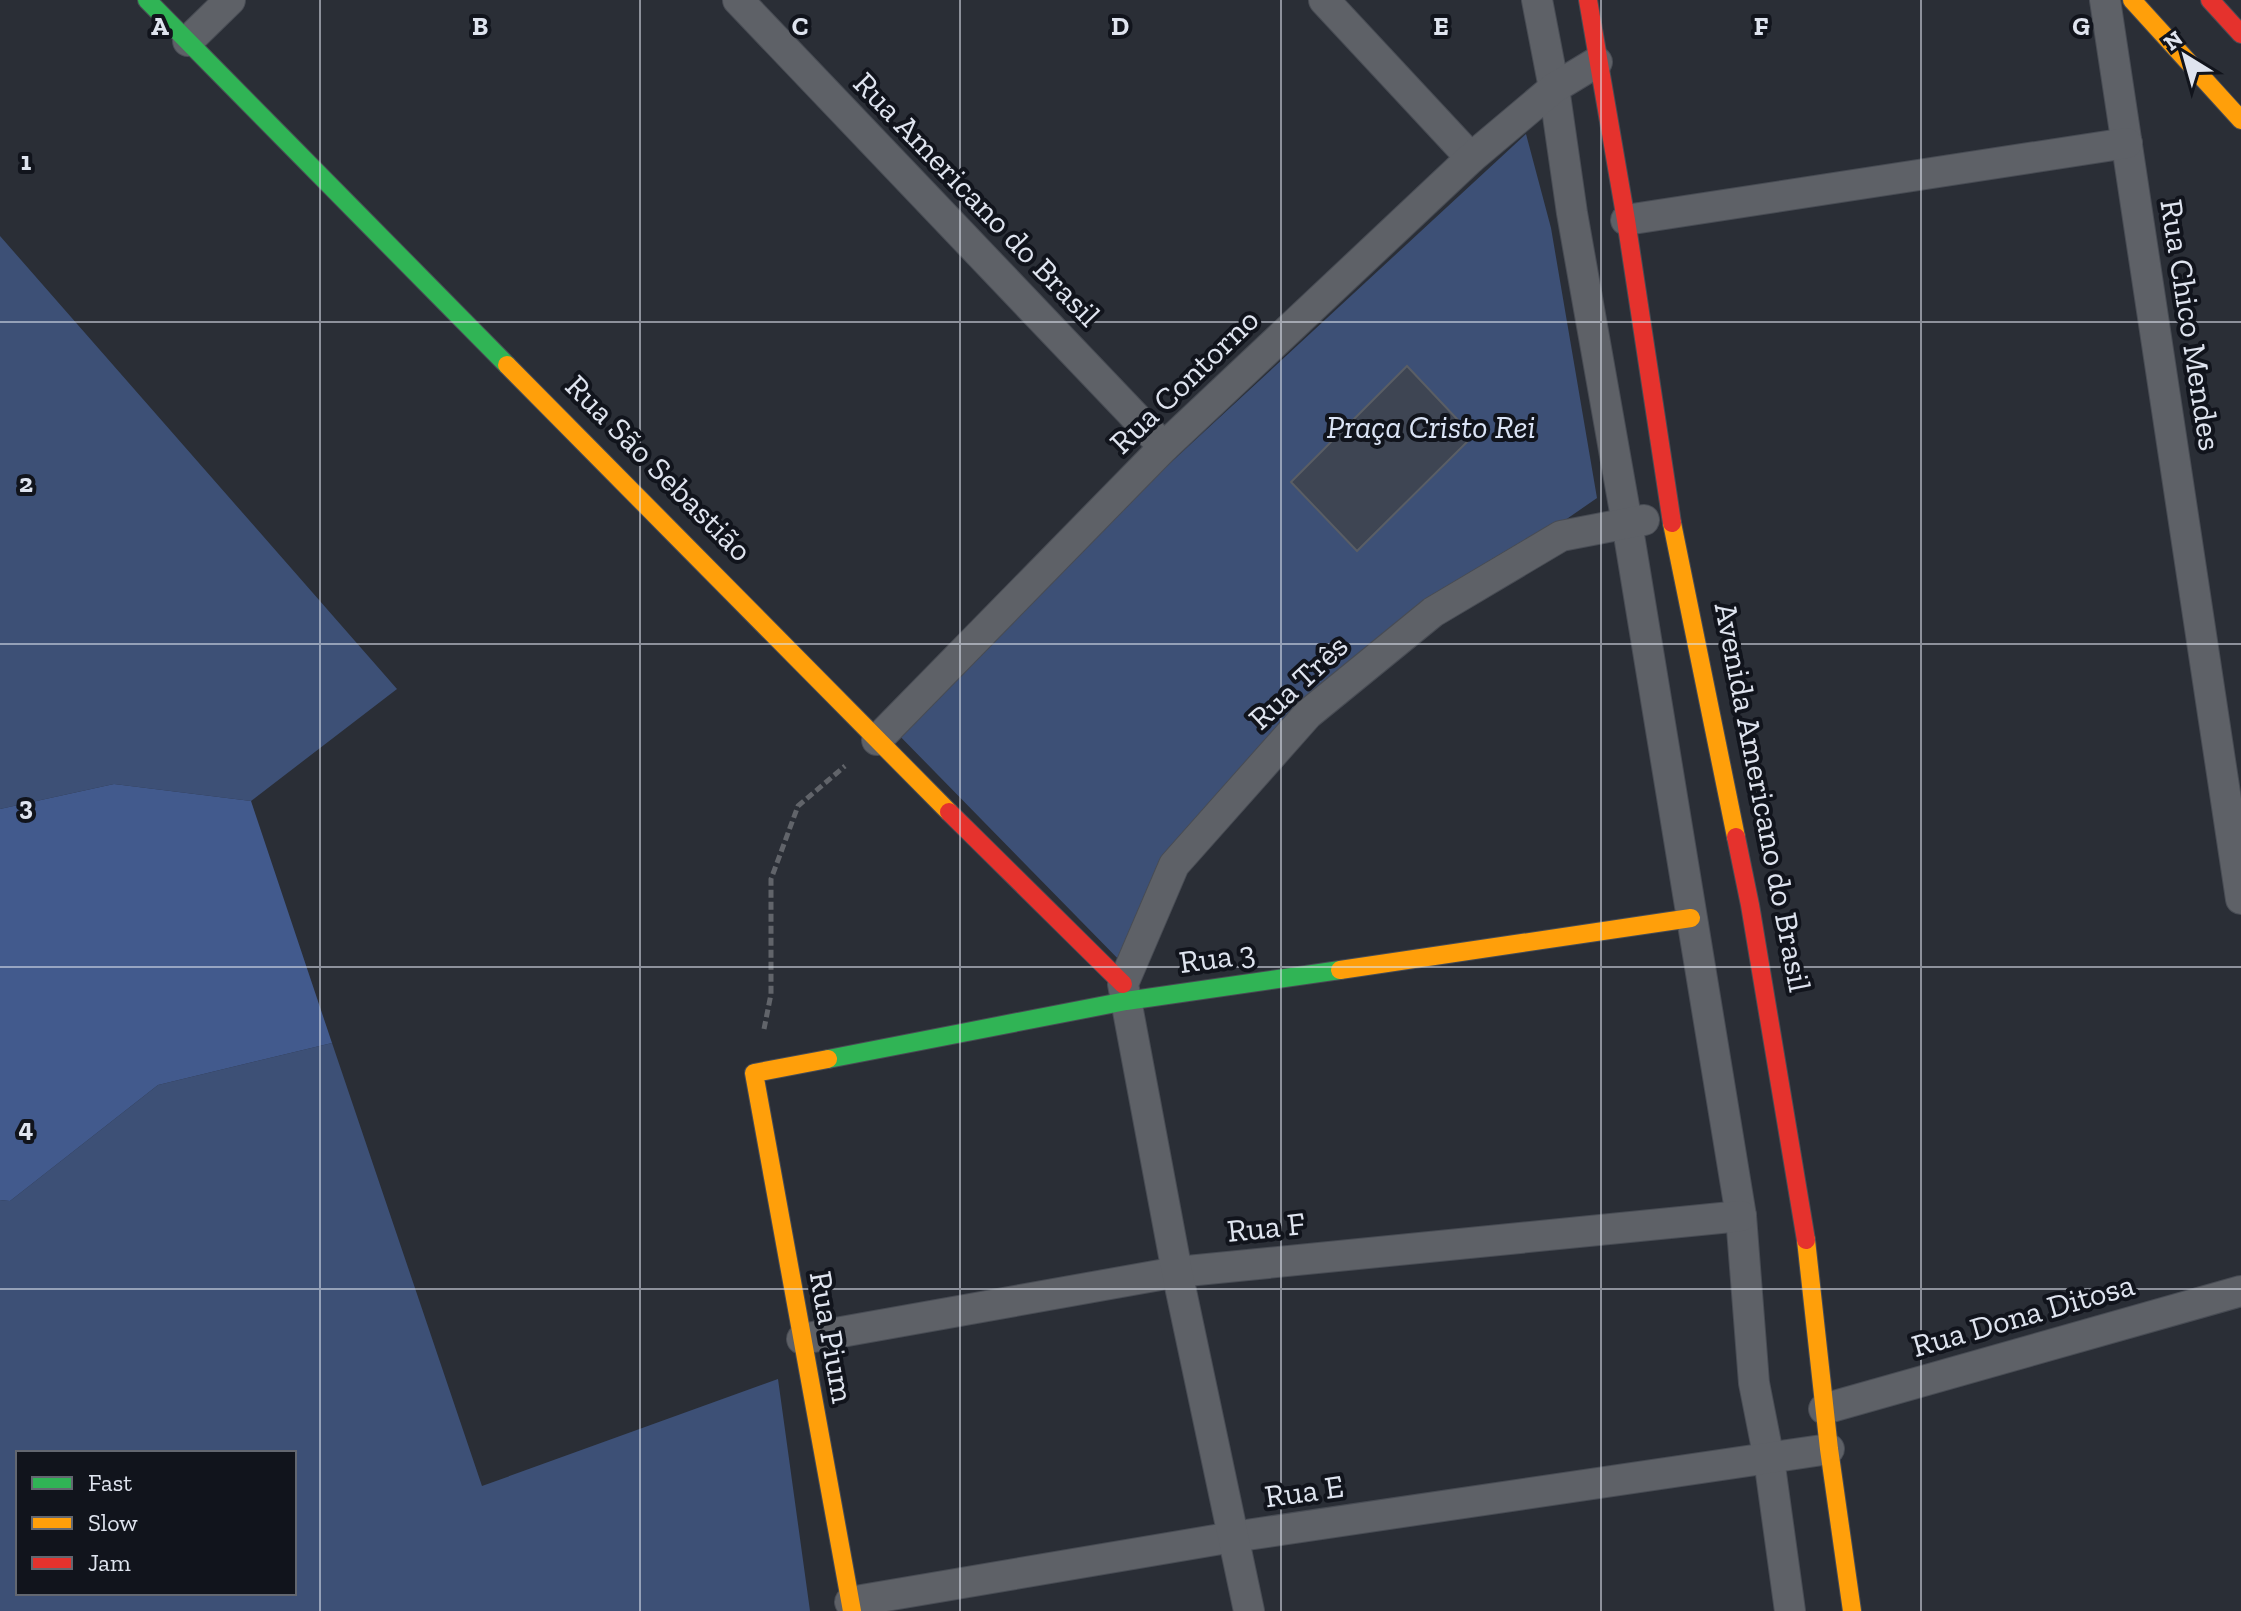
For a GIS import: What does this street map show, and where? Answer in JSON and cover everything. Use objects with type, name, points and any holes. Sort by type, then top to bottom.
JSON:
[{"type":"street","name":"Rua São Sebastião","points":[[147,0],[1124,992]]},
{"type":"street","points":[[188,41],[230,0]]},
{"type":"street","name":"Rua Americano do Brasil","points":[[738,0],[1164,447]]},
{"type":"street","points":[[1324,0],[1471,158]]},
{"type":"street","points":[[1537,0],[1741,1216],[1754,1383],[1769,1459],[1790,1611]]},
{"type":"street","name":"Avenida Americano do Brasil","points":[[1588,0],[1626,220],[1671,515],[1753,920],[1802,1209],[1824,1409],[1852,1611]]},
{"type":"street","name":"Rua Chico Mendes","points":[[2105,0],[2241,899]]},
{"type":"street","points":[[2132,0],[2241,120]]},
{"type":"street","points":[[2210,0],[2241,34]]},
{"type":"street","name":"Rua Contorno","points":[[877,740],[1164,447],[1471,158],[1554,88],[1597,62]]},
{"type":"street","points":[[1626,220],[2127,143]]},
{"type":"street","name":"Rua Três","points":[[1124,992],[1174,865],[1308,714],[1433,612],[1561,536],[1671,515]]},
{"type":"street","name":"Rua 3","points":[[754,1073],[1124,992],[1691,918]]},
{"type":"street","points":[[1124,992],[1177,1272],[1249,1611]]},
{"type":"street","name":"Rua Pium","points":[[754,1073],[851,1607]]},
{"type":"street","name":"Rua F","points":[[802,1339],[1177,1272],[1741,1216]]},
{"type":"street","name":"Rua Dona Ditosa","points":[[1824,1409],[2241,1291]]},
{"type":"street","name":"Rua E","points":[[851,1607],[1233,1537],[1829,1449]]},
{"type":"path","points":[[754,1073],[771,994],[771,879],[798,806],[877,740]]},
{"type":"green space","name":"Praça Cristo Rei","points":[[1526,134],[1551,228],[1597,498],[1545,534],[1419,610],[1164,861],[1127,968],[888,724]]},
{"type":"green space","points":[[0,236],[397,689],[251,801],[114,784],[0,809]]},
{"type":"green space","points":[[332,1043],[482,1486],[778,1379],[810,1611],[0,1611],[0,1200],[10,1201],[158,1085]]},
{"type":"shaded area","points":[[114,784],[251,801],[332,1043],[158,1085],[10,1201],[0,1200],[0,809]]},
{"type":"building","points":[[1407,366],[1473,436],[1357,551],[1291,482]]},
{"type":"traffic: fast","points":[[147,0],[507,365]]},
{"type":"traffic: fast","points":[[828,1059],[1126,1001],[1340,970]]},
{"type":"traffic: slow","points":[[2132,0],[2241,120]]},
{"type":"traffic: slow","points":[[507,365],[949,812]]},
{"type":"traffic: slow","points":[[1672,523],[1736,837]]},
{"type":"traffic: slow","points":[[1340,970],[1691,918]]},
{"type":"traffic: slow","points":[[828,1059],[754,1073],[852,1611]]},
{"type":"traffic: slow","points":[[1806,1240],[1829,1449],[1852,1611]]},
{"type":"traffic: jam","points":[[1588,0],[1626,220],[1672,523]]},
{"type":"traffic: jam","points":[[2210,0],[2241,34]]},
{"type":"traffic: jam","points":[[949,812],[1123,984]]},
{"type":"traffic: jam","points":[[1736,837],[1806,1240]]}]
